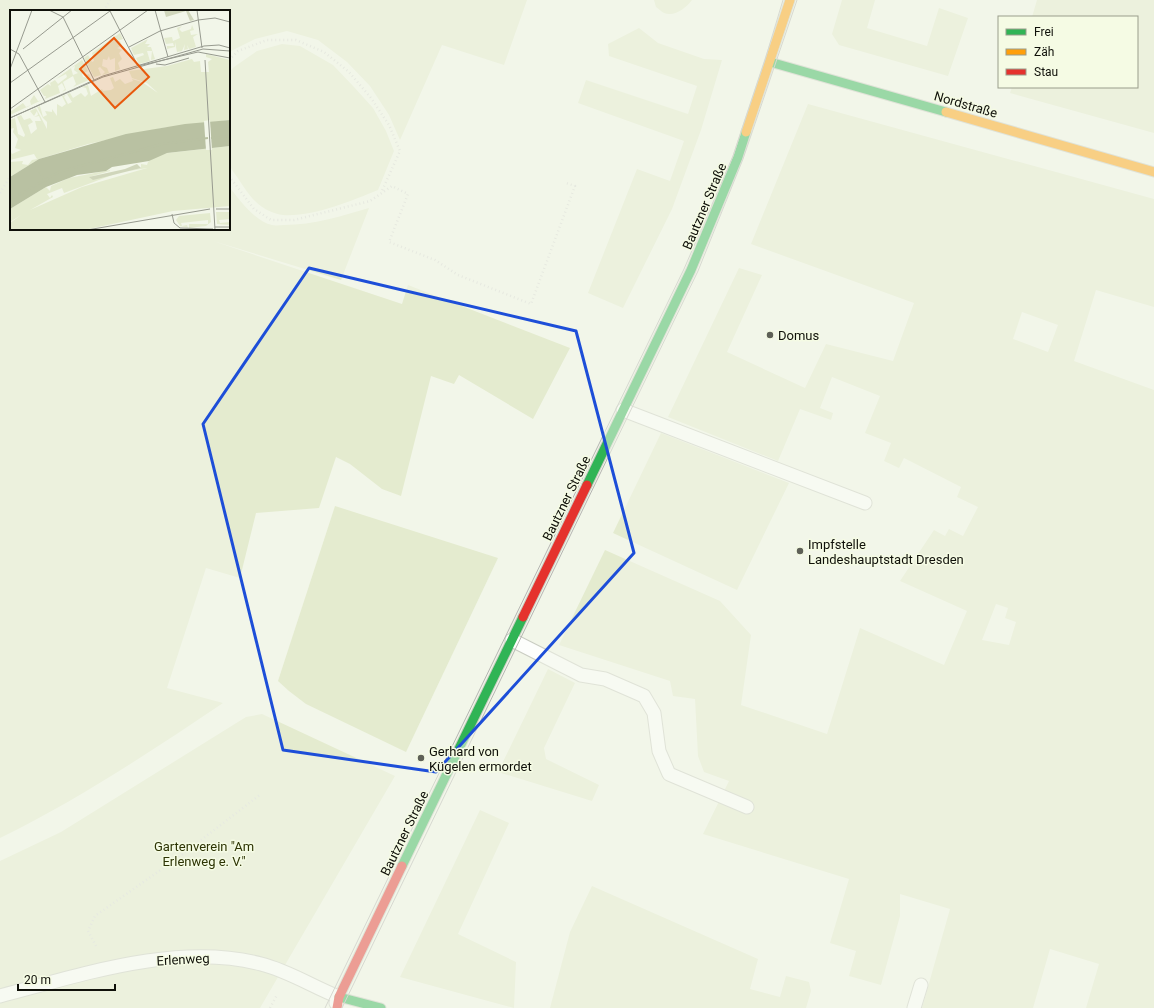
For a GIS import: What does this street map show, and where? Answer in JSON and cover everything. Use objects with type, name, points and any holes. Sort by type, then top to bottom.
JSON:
[{"type":"main road","name":"Bautzner Straße","points":[[327,1008],[336,1004],[691,270],[738,157],[790,0]]},
{"type":"main road","name":"Nordstraße","points":[[770,62],[1154,172]]},
{"type":"main road","points":[[336,1004],[381,1008]]},
{"type":"lane","points":[[623,410],[865,503]]},
{"type":"lane","points":[[512,640],[581,675],[605,679],[644,696],[654,713],[658,752],[669,774],[747,807]]},
{"type":"lane","name":"Erlenweg","points":[[0,996],[104,969],[180,957],[200,957],[240,959],[262,964],[289,973],[336,1004]]},
{"type":"lane","points":[[914,1008],[921,985]]},
{"type":"path","points":[[105,10],[110,0]]},
{"type":"path","points":[[230,59],[238,51],[267,40],[296,40],[324,52],[349,72],[371,98],[389,125],[400,152],[380,194]]},
{"type":"path","points":[[0,193],[10,177]]},
{"type":"path","points":[[230,177],[254,209],[271,220],[294,220],[370,201],[392,186],[408,194],[388,242],[435,260],[458,275],[531,304],[574,186],[566,183]]},
{"type":"path","points":[[104,969],[102,958],[88,931],[95,916],[179,857],[261,794]]},
{"type":"highlighted area","points":[[309,268],[576,331],[634,553],[436,772],[283,750],[203,424]]},
{"type":"green space","points":[[0,0],[527,0],[504,65],[442,45],[400,140],[389,115],[370,86],[347,62],[318,40],[287,31],[255,39],[230,52],[230,10],[10,10],[10,230],[230,230],[230,187],[242,203],[254,215],[266,223],[274,225],[295,225],[317,222],[369,208],[341,280],[213,241],[402,304],[408,285],[570,348],[533,419],[459,375],[454,384],[431,376],[401,496],[382,489],[350,464],[336,457],[319,508],[256,513],[240,578],[206,568],[167,688],[223,703],[86,792],[0,838]]},
{"type":"green space","points":[[654,0],[692,0],[680,11],[668,14],[656,7]]},
{"type":"green space","points":[[842,0],[875,0],[867,28],[927,46],[939,8],[968,18],[948,76],[839,45],[832,34]]},
{"type":"green space","points":[[1037,0],[1154,0],[1154,133],[1010,93],[1012,88],[1138,88],[1138,16],[1032,16]]},
{"type":"green space","points":[[639,28],[658,43],[704,59],[722,60],[701,130],[672,209],[623,308],[588,293],[637,169],[670,181],[684,141],[578,103],[586,80],[688,114],[697,86],[609,56],[608,44]]},
{"type":"green space","points":[[282,44],[300,46],[333,65],[373,108],[386,131],[394,151],[378,190],[319,211],[295,215],[276,214],[262,207],[253,199],[230,166],[230,71],[257,51]]},
{"type":"green space","points":[[808,104],[1154,199],[1154,307],[1096,290],[1074,361],[1154,390],[1154,1008],[1086,1008],[1099,964],[1050,949],[1033,1008],[922,1008],[950,909],[900,894],[900,916],[881,985],[849,976],[856,951],[830,943],[849,879],[703,834],[729,781],[704,772],[698,756],[695,699],[673,696],[670,681],[559,645],[605,550],[720,601],[751,635],[741,705],[827,734],[860,628],[944,665],[967,611],[900,581],[934,530],[945,536],[949,529],[963,536],[978,507],[957,497],[961,487],[904,458],[899,468],[884,461],[891,443],[865,433],[880,396],[832,377],[820,408],[833,413],[831,420],[800,409],[778,461],[668,417],[739,268],[762,275],[727,352],[805,388],[826,344],[893,361],[914,303],[751,244]],"holes":[[[1022,312],[1058,325],[1048,352],[1013,339]],[[996,604],[1008,608],[1005,618],[1016,622],[1009,645],[982,640]]]},
{"type":"green space","points":[[661,433],[789,483],[737,590],[613,533]]},
{"type":"green space","points":[[335,506],[498,558],[406,752],[306,704],[278,681]]},
{"type":"green space","points":[[548,669],[575,683],[544,748],[546,759],[599,785],[592,801],[498,772]]},
{"type":"green space","name":"Gartenverein \"Am Erlenweg e. V.\"","points":[[262,714],[395,776],[260,1008],[0,1008],[0,861],[61,832],[246,717]]},
{"type":"green space","points":[[480,810],[509,823],[458,934],[516,962],[514,1008],[400,977]]},
{"type":"green space","points":[[592,886],[758,959],[750,989],[780,997],[786,976],[809,982],[811,991],[806,1008],[550,1008],[570,932]]},
{"type":"tram line","points":[[325,1008],[684,269],[733,156],[783,0]]},
{"type":"tram line","points":[[342,1008],[698,271],[743,159],[797,0]]},
{"type":"traffic: fast","points":[[770,62],[946,112]]},
{"type":"traffic: fast","points":[[587,485],[691,270],[738,157],[746,132]]},
{"type":"traffic: fast","points":[[402,866],[523,617]]},
{"type":"traffic: fast","points":[[339,997],[381,1008]]},
{"type":"traffic: slow","points":[[746,132],[790,0]]},
{"type":"traffic: slow","points":[[946,112],[1154,172]]},
{"type":"traffic: jam","points":[[523,617],[587,485]]},
{"type":"traffic: jam","points":[[337,1008],[339,997],[402,866]]},
{"type":"place","name":"Domus","points":[[770,335]]},
{"type":"place","name":"Impfstelle Landeshauptstadt Dresden","points":[[800,551]]},
{"type":"place","name":"Gerhard von Kügelen ermordet","points":[[421,758]]}]
